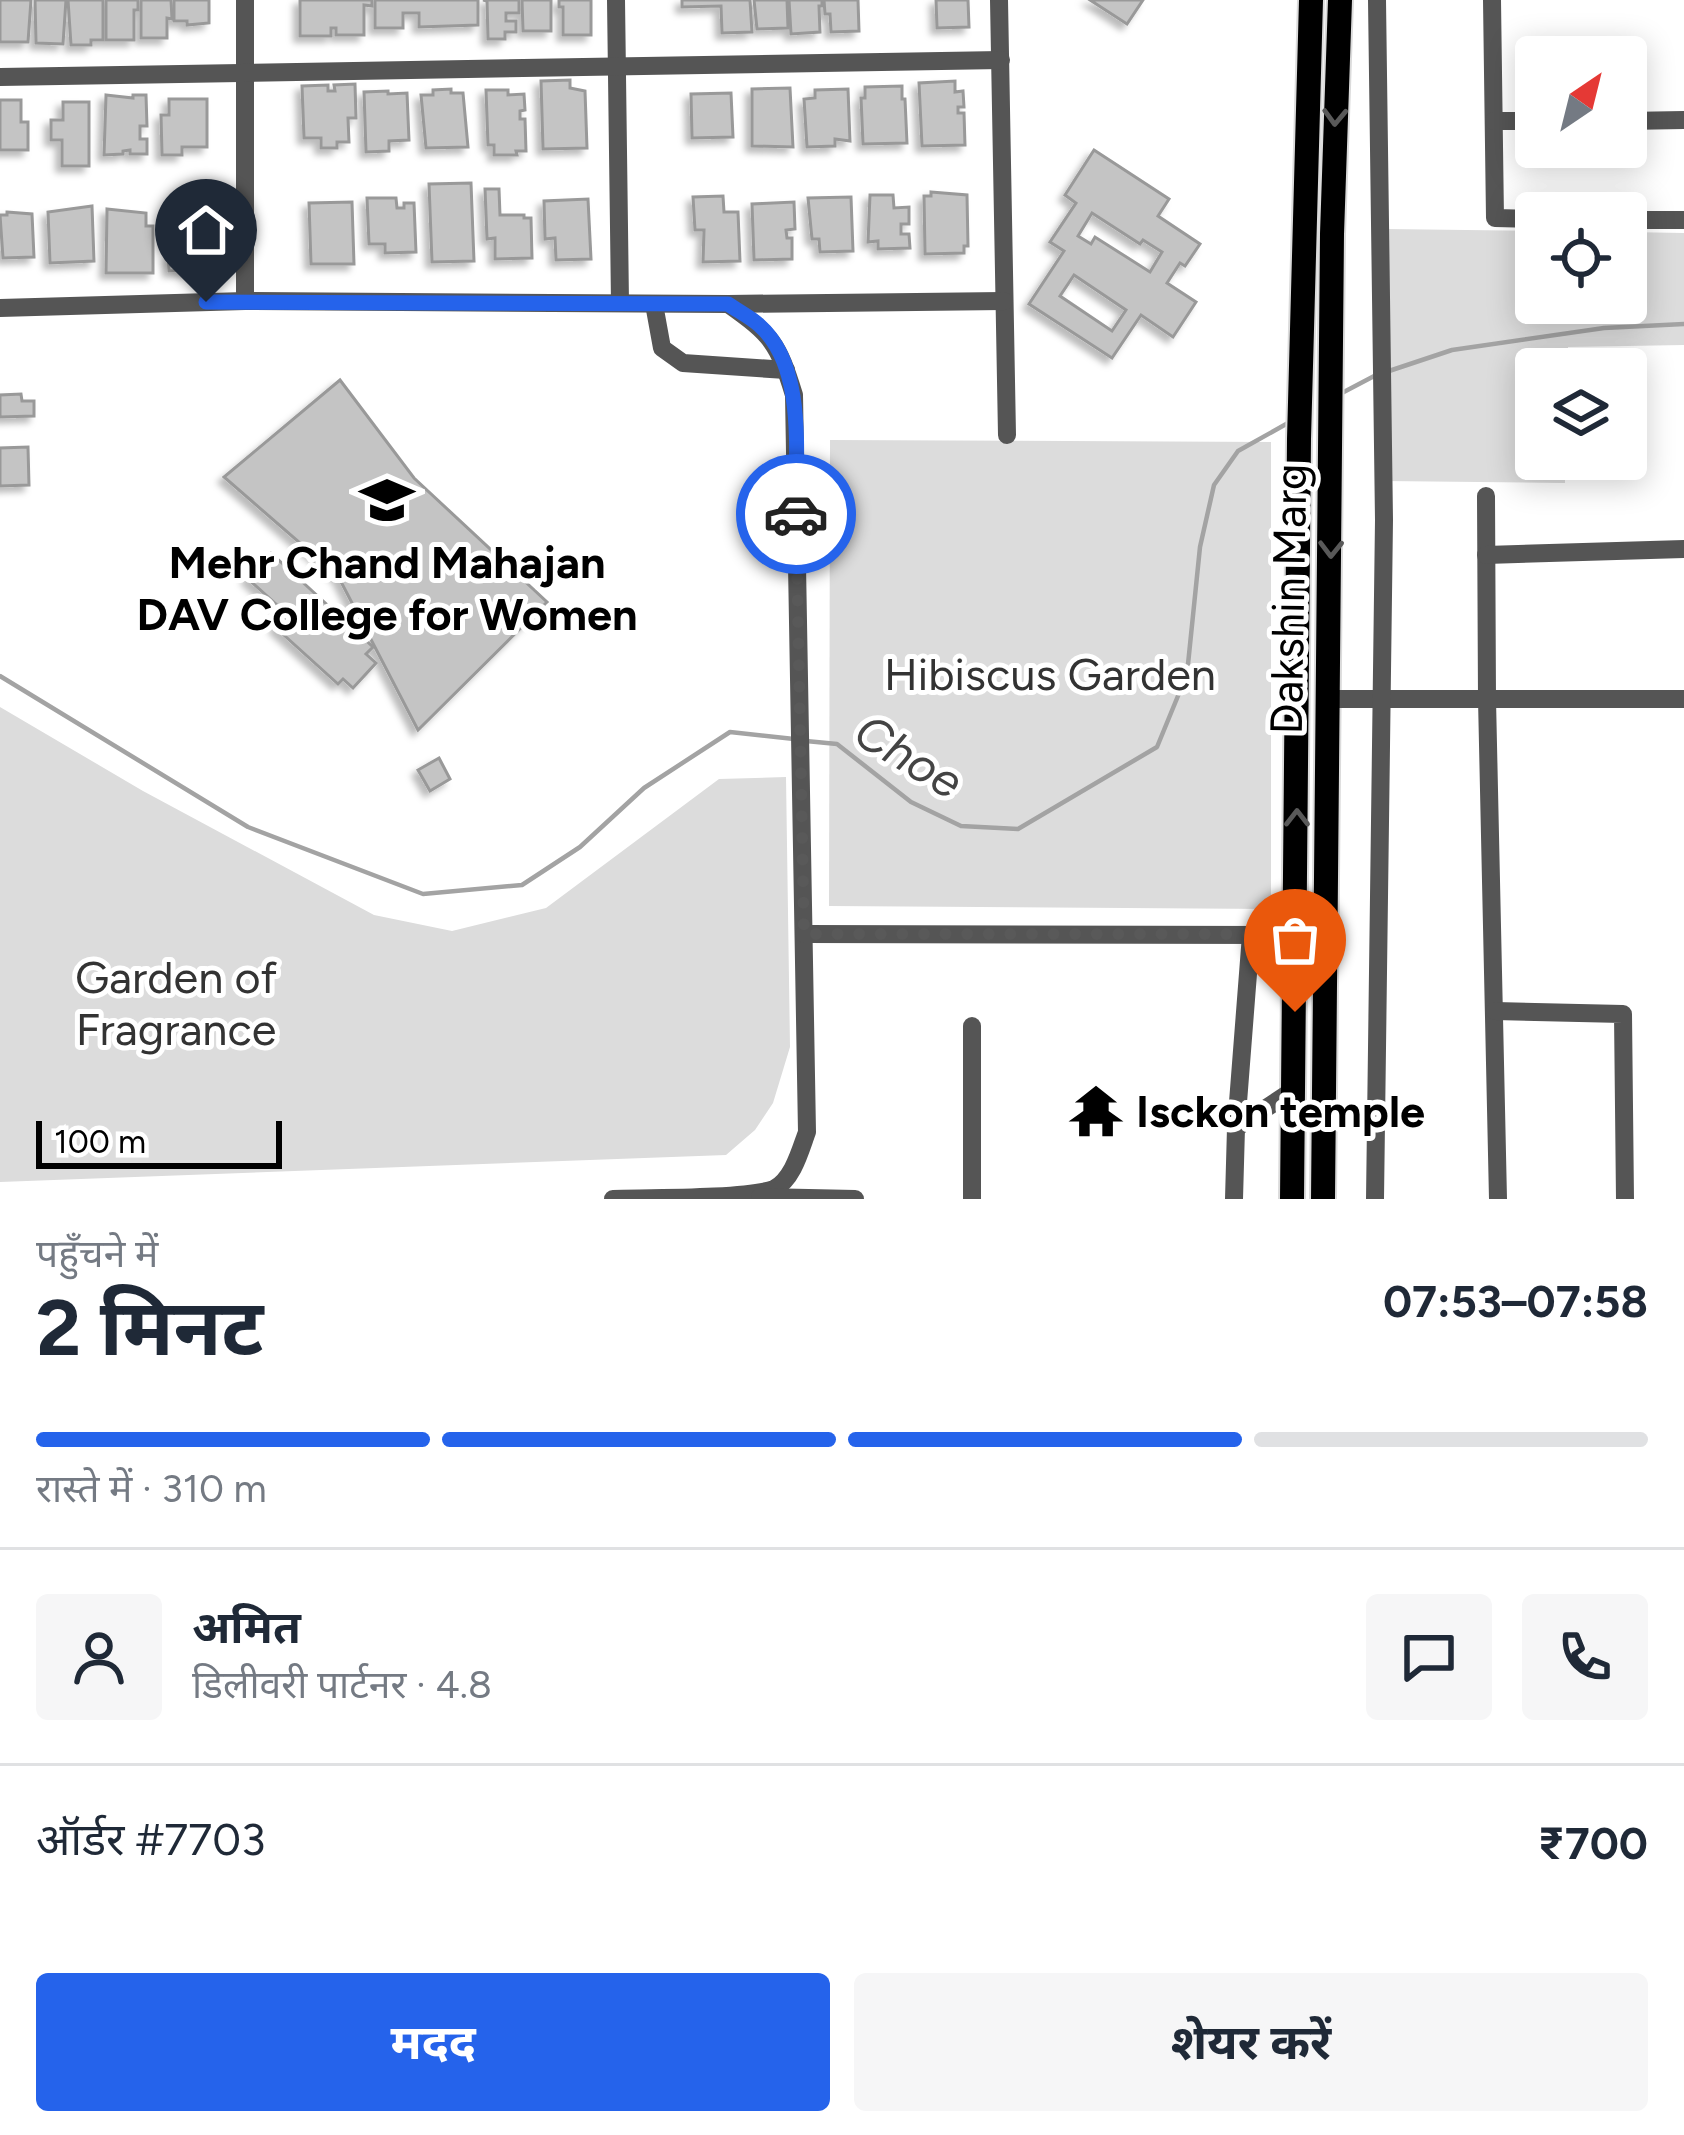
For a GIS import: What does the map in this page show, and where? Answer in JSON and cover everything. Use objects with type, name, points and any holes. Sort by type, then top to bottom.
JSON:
[{"type":"main road","name":"Dakshin Marg","points":[[1292,1199],[1299,439],[1311,0]]},
{"type":"main road","name":"Dakshin Marg","points":[[1324,1199],[1332,234],[1340,0]]},
{"type":"street","points":[[244,0],[245,302]]},
{"type":"street","points":[[616,0],[620,303]]},
{"type":"street","points":[[999,0],[1007,435]]},
{"type":"street","points":[[1375,1199],[1384,520],[1377,0]]},
{"type":"street","points":[[1492,0],[1495,218],[1515,218]]},
{"type":"street","points":[[0,76],[1001,60]]},
{"type":"street","points":[[1647,121],[1684,120]]},
{"type":"street","points":[[1494,121],[1515,121]]},
{"type":"street","points":[[1647,220],[1684,220]]},
{"type":"street","points":[[0,308],[245,302],[1004,301]]},
{"type":"street","points":[[654,304],[662,348],[683,363],[786,370]]},
{"type":"street","points":[[728,304],[762,327],[782,356],[794,394],[806,1132],[794,1166],[776,1188],[737,1196]]},
{"type":"street","points":[[1486,496],[1498,1199]]},
{"type":"street","points":[[1486,555],[1684,549]]},
{"type":"street","points":[[1329,699],[1684,700]]},
{"type":"street","points":[[804,934],[1296,934]]},
{"type":"street","points":[[1234,1199],[1251,934]]},
{"type":"street","points":[[1495,1011],[1623,1014],[1625,1199]]},
{"type":"street","points":[[972,1026],[972,1199]]},
{"type":"street","points":[[1236,1128],[1295,1089]]},
{"type":"street","points":[[613,1199],[855,1199]]},
{"type":"green space","points":[[1386,229],[1515,231],[1515,324],[1647,324],[1647,232],[1684,233],[1684,345],[1515,348],[1515,480],[1565,483],[1384,481]]},
{"type":"green space","name":"Hibiscus Garden","points":[[830,440],[1271,442],[1271,909],[829,906]]},
{"type":"green space","name":"Garden of Fragrance","points":[[0,707],[143,791],[374,915],[452,931],[546,908],[719,779],[786,777],[790,1047],[773,1103],[755,1130],[726,1155],[0,1182]]},
{"type":"building","points":[[0,0],[31,0],[28,42],[0,42]]},
{"type":"building","points":[[35,0],[66,0],[63,44],[36,43]]},
{"type":"building","points":[[68,0],[103,0],[103,40],[71,45]]},
{"type":"building","points":[[106,0],[138,0],[134,40],[106,40]]},
{"type":"building","points":[[141,0],[171,0],[167,38],[141,38]]},
{"type":"building","points":[[174,0],[209,0],[209,23],[174,21]]},
{"type":"building","points":[[300,0],[372,0],[372,6],[364,5],[364,35],[336,35],[336,28],[331,28],[331,36],[300,36]]},
{"type":"building","points":[[375,0],[478,0],[478,25],[419,27],[419,13],[403,13],[403,28],[375,28]]},
{"type":"building","points":[[483,0],[519,0],[519,13],[506,13],[506,21],[516,21],[516,32],[505,32],[505,39],[488,39],[487,1]]},
{"type":"building","points":[[522,0],[551,0],[551,31],[523,31]]},
{"type":"building","points":[[559,0],[591,0],[591,35],[563,35]]},
{"type":"building","points":[[682,0],[750,0],[752,32],[722,33],[721,6],[682,7]]},
{"type":"building","points":[[754,0],[787,0],[788,28],[757,29]]},
{"type":"building","points":[[789,0],[822,0],[820,32],[791,34]]},
{"type":"building","points":[[824,0],[858,0],[859,31],[831,32]]},
{"type":"building","points":[[936,0],[968,0],[969,27],[937,28]]},
{"type":"building","points":[[1090,0],[1143,0],[1127,24]]},
{"type":"building","points":[[570,80],[570,88],[585,91],[587,148],[543,149],[541,81]]},
{"type":"building","points":[[955,81],[955,92],[963,91],[964,107],[958,107],[958,113],[964,113],[965,145],[922,146],[919,83]]},
{"type":"building","points":[[355,84],[356,118],[348,118],[349,142],[321,148],[321,138],[304,138],[302,86],[328,85],[328,91],[335,91],[334,85]]},
{"type":"building","points":[[902,86],[907,143],[863,144],[861,98],[865,98],[865,87]]},
{"type":"building","points":[[790,88],[793,147],[752,146],[752,89]]},
{"type":"building","points":[[451,89],[451,93],[463,93],[468,147],[426,148],[421,95]]},
{"type":"building","points":[[848,89],[850,141],[835,139],[835,146],[807,147],[804,99],[815,98],[815,90]]},
{"type":"building","points":[[486,90],[524,94],[520,119],[525,119],[526,151],[494,155],[494,145],[488,145]]},
{"type":"building","points":[[364,92],[407,93],[409,140],[389,141],[389,151],[366,152]]},
{"type":"building","points":[[731,93],[733,137],[692,138],[691,94]]},
{"type":"building","points":[[106,95],[146,95],[147,126],[140,126],[140,139],[147,139],[147,154],[130,154],[130,150],[104,155]]},
{"type":"building","points":[[169,99],[207,99],[207,147],[182,147],[182,155],[162,155],[161,115],[169,115]]},
{"type":"building","points":[[0,100],[21,100],[21,122],[28,122],[28,150],[0,150]]},
{"type":"building","points":[[63,102],[89,102],[89,166],[62,166],[62,140],[51,140],[51,120],[63,120]]},
{"type":"building","points":[[1094,150],[1169,199],[1158,216],[1200,244],[1167,283],[1196,302],[1173,337],[1141,315],[1112,358],[1029,304],[1064,251],[1050,242],[1076,203],[1065,195]],"holes":[[[1092,213],[1140,244],[1143,240],[1162,252],[1150,272],[1095,237],[1091,244],[1078,236]],[[1074,275],[1126,310],[1112,331],[1060,296]]]},
{"type":"building","points":[[471,183],[474,261],[432,262],[429,184]]},
{"type":"building","points":[[485,189],[499,189],[500,215],[531,218],[532,258],[495,259],[495,238],[487,239]]},
{"type":"building","points":[[931,192],[967,195],[968,246],[964,253],[925,254],[924,196]]},
{"type":"building","points":[[870,195],[893,195],[894,208],[909,207],[909,224],[901,224],[901,234],[909,234],[910,248],[878,249],[878,241],[868,242]]},
{"type":"building","points":[[723,196],[724,212],[738,212],[740,261],[703,262],[704,230],[695,230],[693,197]]},
{"type":"building","points":[[851,197],[853,251],[820,252],[819,239],[812,239],[808,198]]},
{"type":"building","points":[[367,198],[396,198],[397,208],[414,203],[416,252],[385,253],[385,244],[369,244]]},
{"type":"building","points":[[588,199],[591,259],[556,260],[555,238],[545,239],[544,201]]},
{"type":"building","points":[[352,202],[354,264],[311,264],[309,203]]},
{"type":"building","points":[[794,202],[795,229],[786,230],[787,238],[792,238],[792,259],[754,260],[752,204]]},
{"type":"building","points":[[92,206],[94,261],[50,263],[48,212]]},
{"type":"building","points":[[107,209],[146,213],[146,226],[153,226],[153,273],[106,273]]},
{"type":"building","points":[[209,211],[212,269],[169,271],[168,256],[175,256],[174,243],[167,243],[166,214]]},
{"type":"building","points":[[32,214],[34,257],[3,258],[0,215]]},
{"type":"building","points":[[340,380],[414,478],[547,602],[418,730],[338,576],[224,477]]},
{"type":"building","points":[[21,394],[22,401],[34,401],[34,416],[0,417],[0,395]]},
{"type":"building","points":[[28,447],[29,485],[0,486],[0,448]]},
{"type":"building","points":[[271,553],[373,647],[366,654],[376,663],[353,688],[343,679],[338,684],[275,627],[287,614],[247,578]]},
{"type":"building","points":[[439,758],[450,779],[430,791],[418,770]]},
{"type":"waterway","name":"Choe","points":[[1389,371],[1452,350],[1604,328],[1684,324]]},
{"type":"waterway","name":"Choe","points":[[1340,394],[1378,374]]},
{"type":"waterway","name":"Choe","points":[[806,741],[837,744],[911,802],[961,826],[1018,829],[1157,747],[1187,674],[1200,547],[1214,485],[1238,451],[1288,423]]},
{"type":"waterway","name":"Choe","points":[[0,676],[248,827],[423,894],[522,885],[580,847],[644,788],[730,732],[794,739]]},
{"type":"way so far","points":[[796,514],[804,934],[1296,934],[1295,1012]]},
{"type":"place","name":"Mehr Chand Mahajan DAV College for Women","points":[[387,500]]},
{"type":"place","name":"Isckon temple","points":[[1096,1111]]},
{"type":"route","points":[[206,302],[728,304],[762,327],[782,356],[794,394],[796,514]]}]
